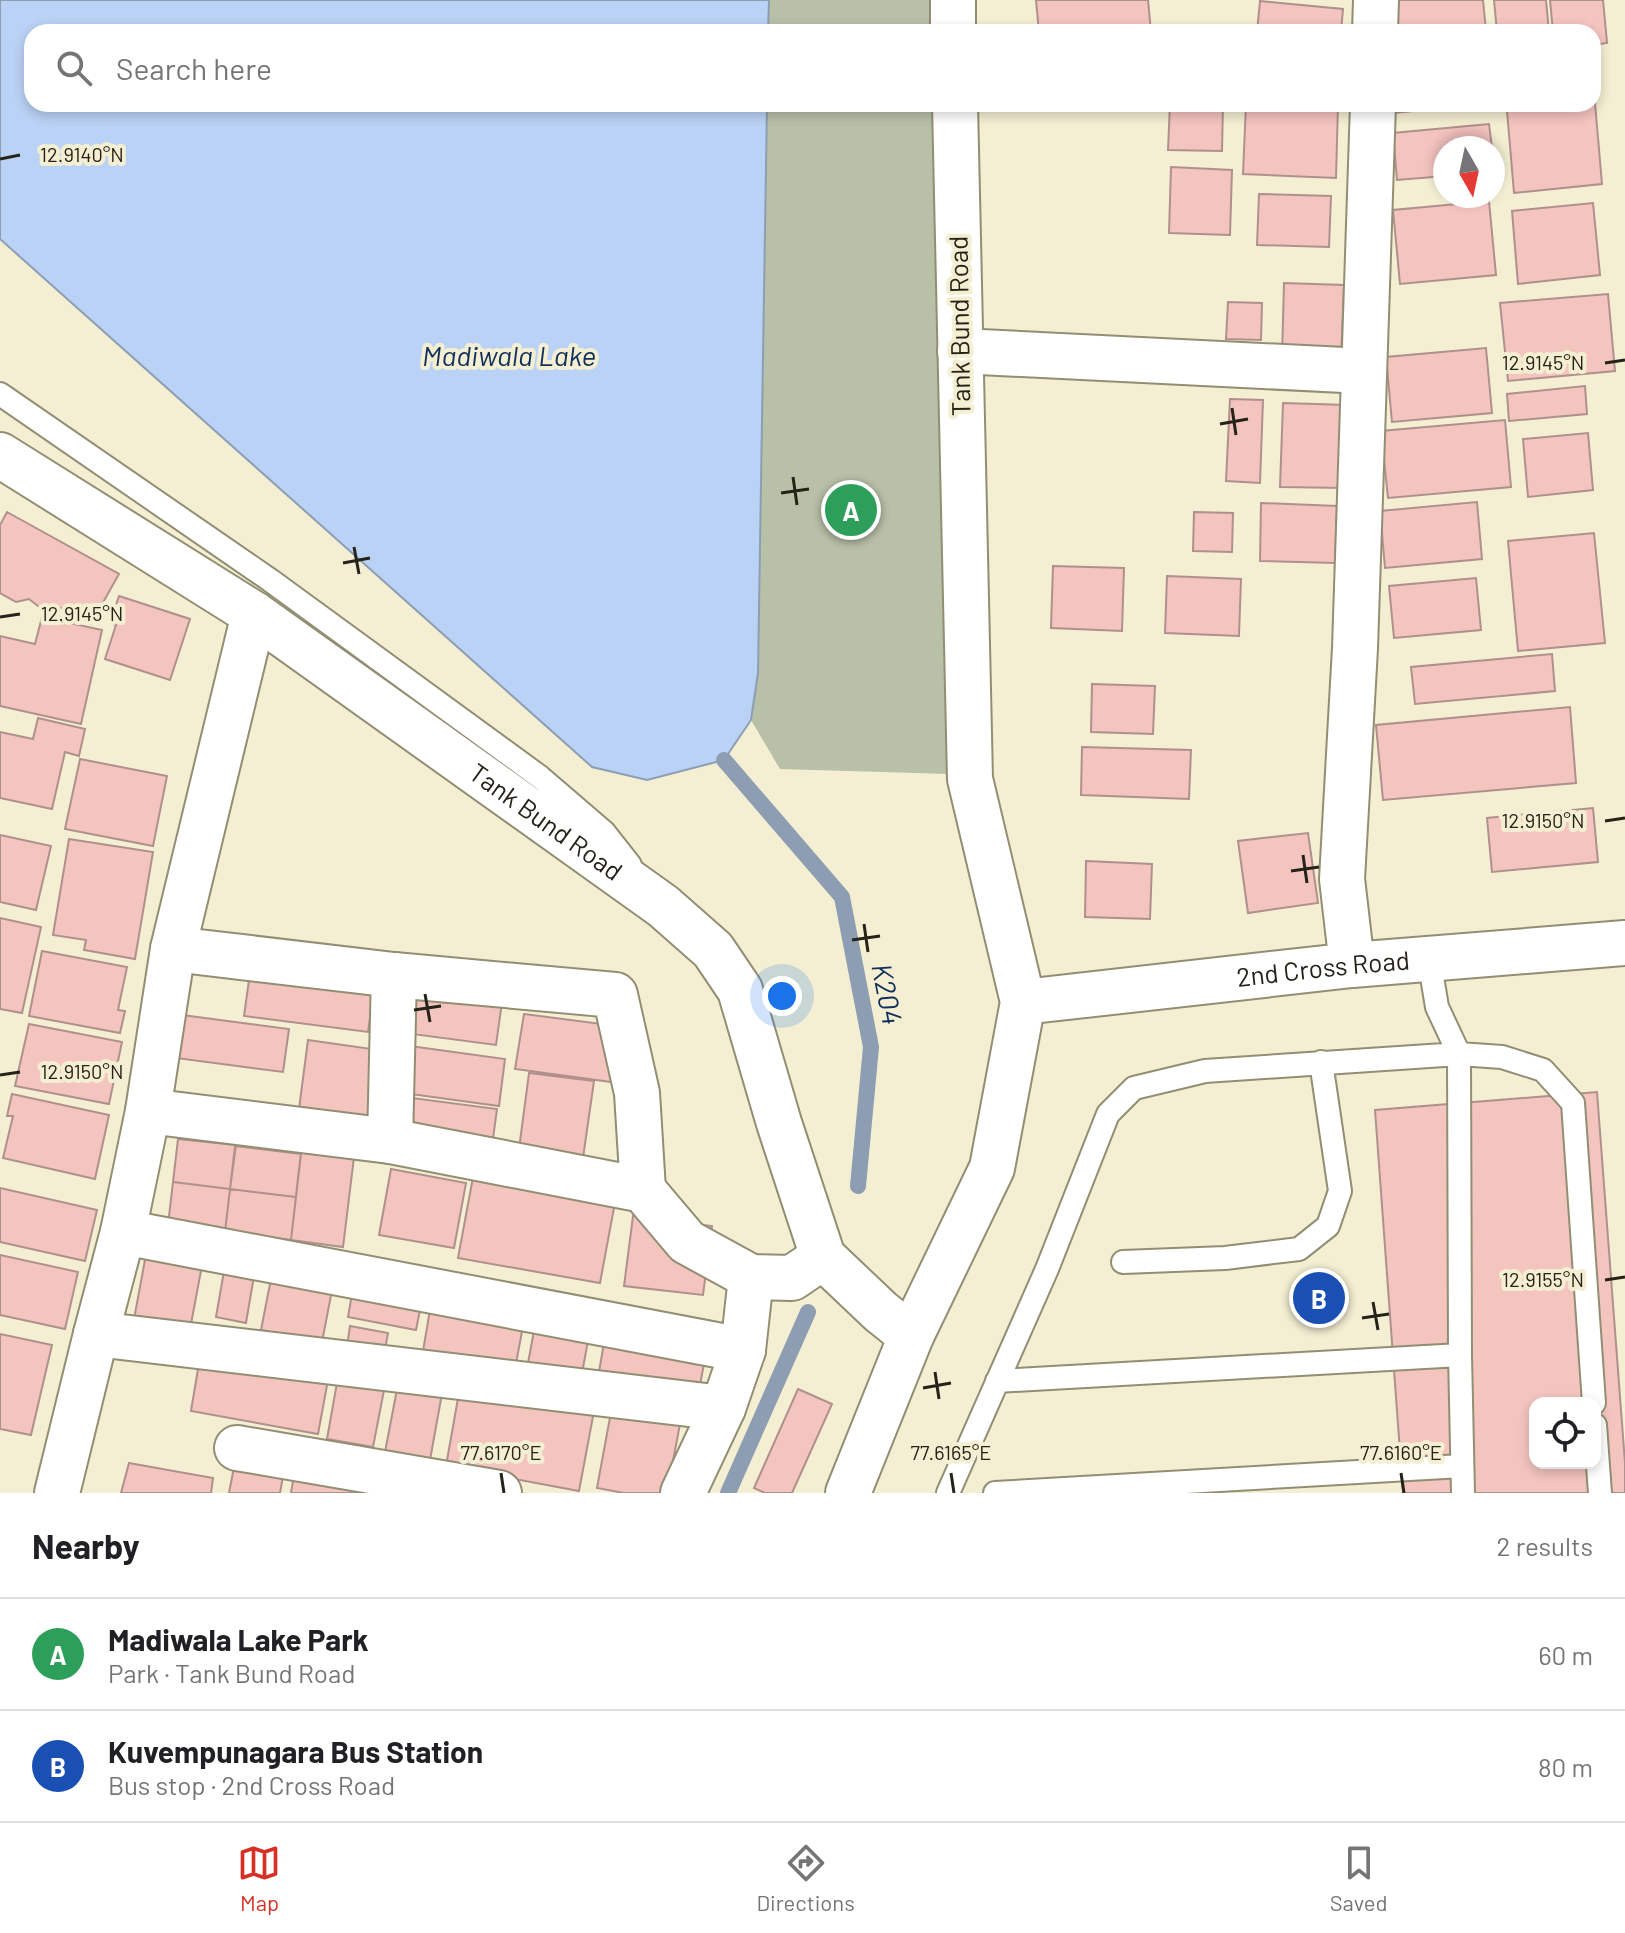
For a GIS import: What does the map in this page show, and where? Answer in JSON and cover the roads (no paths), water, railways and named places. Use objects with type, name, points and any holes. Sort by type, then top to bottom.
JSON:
[{"type":"street","points":[[953,0],[953,24]]},
{"type":"street","points":[[1375,24],[1376,0]]},
{"type":"street","name":"Tank Bund Road","points":[[848,1493],[911,1336],[992,1168],[1023,1002],[970,779],[955,112]]},
{"type":"street","points":[[1352,965],[1342,879],[1355,648],[1373,112]]},
{"type":"street","points":[[960,351],[1364,371]]},
{"type":"street","name":"Tank Bund Road","points":[[0,455],[254,614],[663,906],[713,950],[740,990],[823,1257],[911,1336]]},
{"type":"street","points":[[57,1493],[123,1232],[148,1111],[173,949],[254,614]]},
{"type":"street","name":"2nd Cross Road","points":[[1023,1002],[1352,965],[1625,943]]},
{"type":"street","points":[[173,949],[394,975],[615,995],[637,1093],[643,1190],[687,1242],[751,1277],[792,1278],[823,1257]]},
{"type":"street","points":[[390,1141],[394,975]]},
{"type":"street","points":[[148,1111],[390,1141],[643,1190]]},
{"type":"street","points":[[123,1232],[743,1350]]},
{"type":"street","points":[[683,1493],[723,1408],[743,1350],[751,1277]]},
{"type":"street","points":[[96,1334],[723,1408]]},
{"type":"street","points":[[237,1448],[499,1493]]},
{"type":"lane","points":[[0,394],[270,580],[540,777],[604,832],[663,906]]},
{"type":"lane","points":[[1429,959],[1437,1007],[1459,1054],[1463,1493]]},
{"type":"lane","points":[[948,1493],[1047,1269],[1108,1114],[1134,1088],[1205,1071],[1459,1054],[1502,1057],[1543,1070],[1573,1103],[1594,1397]]},
{"type":"lane","points":[[1123,1262],[1225,1258],[1299,1249],[1328,1226],[1340,1191],[1321,1062]]},
{"type":"lane","points":[[997,1381],[1460,1355]]},
{"type":"lane","points":[[995,1493],[1462,1466]]},
{"type":"lane","points":[[1598,1469],[1600,1493]]},
{"type":"water","name":"Madiwala Lake","points":[[0,0],[769,0],[768,24],[24,24],[24,112],[767,112],[758,673],[751,720],[724,760],[647,780],[592,767],[0,239]]},
{"type":"waterway","name":"K204","points":[[724,760],[842,897],[871,1047],[858,1186]]},
{"type":"waterway","name":"K204","points":[[728,1493],[808,1312]]},
{"type":"place","name":"Madiwala Lake Park","points":[[851,510]]},
{"type":"place","name":"Kuvempunagara Bus Station","points":[[1319,1298]]}]
